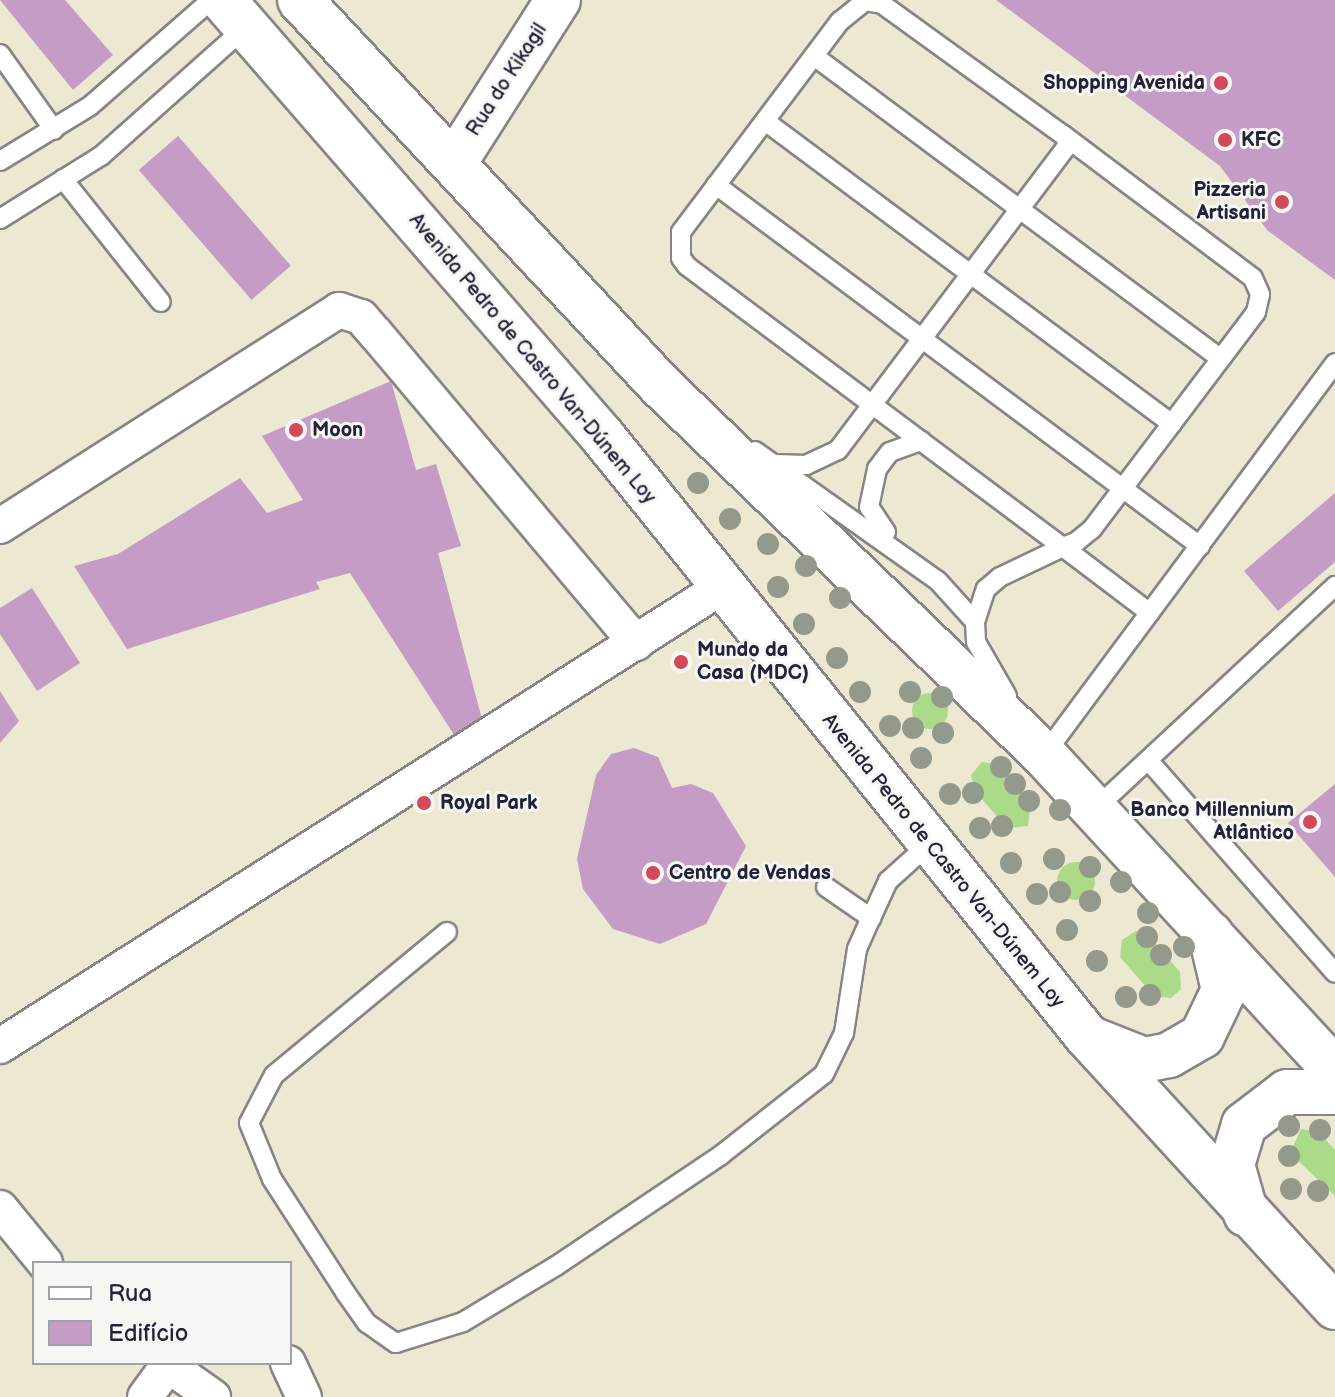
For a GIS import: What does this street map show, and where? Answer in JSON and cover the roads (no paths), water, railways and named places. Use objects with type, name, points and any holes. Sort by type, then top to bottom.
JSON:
[{"type":"main road","points":[[300,0],[456,160],[661,386],[1044,755],[1335,1070]]},
{"type":"main road","name":"Rua do Kikagil","points":[[456,160],[558,0]]},
{"type":"main road","name":"Avenida Pedro de Castro Van-Dúnem Loy","points":[[235,13],[603,437],[1086,1035],[1255,1225],[1335,1307]]},
{"type":"main road","points":[[1086,1035],[1107,1050],[1144,1060],[1169,1055],[1202,1036],[1224,990],[1219,951],[1206,927]]},
{"type":"main road","points":[[1255,1225],[1233,1178],[1244,1125],[1287,1092],[1335,1092]]},
{"type":"street","points":[[0,526],[339,310],[376,334],[636,643]]},
{"type":"street","points":[[0,1046],[722,587]]},
{"type":"street","points":[[0,1208],[43,1261]]},
{"type":"street","points":[[145,1397],[166,1365]]},
{"type":"street","points":[[168,1365],[213,1397]]},
{"type":"street","points":[[289,1365],[304,1397]]},
{"type":"lane","points":[[0,161],[54,130],[211,0]]},
{"type":"lane","points":[[975,622],[986,589],[1000,577],[1063,547],[1085,537],[1256,312],[1258,285],[1071,141],[874,1],[851,7],[716,185],[681,232],[681,258],[921,441],[1063,547],[1150,613]]},
{"type":"lane","points":[[0,219],[101,156],[235,13]]},
{"type":"lane","points":[[0,54],[54,130]]},
{"type":"lane","points":[[814,56],[1221,359]]},
{"type":"lane","points":[[765,121],[1172,424]]},
{"type":"lane","points":[[773,464],[806,465],[838,450],[1071,141]]},
{"type":"lane","points":[[63,179],[161,302]]},
{"type":"lane","points":[[716,185],[1200,546]]},
{"type":"lane","points":[[921,441],[890,452],[870,488],[878,524],[975,622],[987,666],[1044,755],[1335,363]]},
{"type":"lane","points":[[661,386],[908,553]]},
{"type":"lane","points":[[1095,809],[1335,586]]},
{"type":"lane","points":[[1148,760],[1335,973]]},
{"type":"lane","points":[[447,932],[274,1075],[249,1123],[272,1179],[345,1292],[367,1323],[396,1343],[463,1322],[556,1266],[721,1155],[824,1074],[844,1033],[857,949],[871,918],[888,881],[929,844]]},
{"type":"lane","points":[[826,887],[871,918]]},
{"type":"place","name":"Shopping Avenida","points":[[1221,83]]},
{"type":"place","name":"KFC","points":[[1225,140]]},
{"type":"place","name":"Pizzeria Artisani","points":[[1282,202]]},
{"type":"place","name":"Moon","points":[[296,430]]},
{"type":"place","name":"Mundo da Casa (MDC)","points":[[681,662]]},
{"type":"place","name":"Royal Park","points":[[424,803]]},
{"type":"place","name":"Banco Millennium Atlântico","points":[[1310,822]]},
{"type":"place","name":"Centro de Vendas","points":[[653,873]]}]
